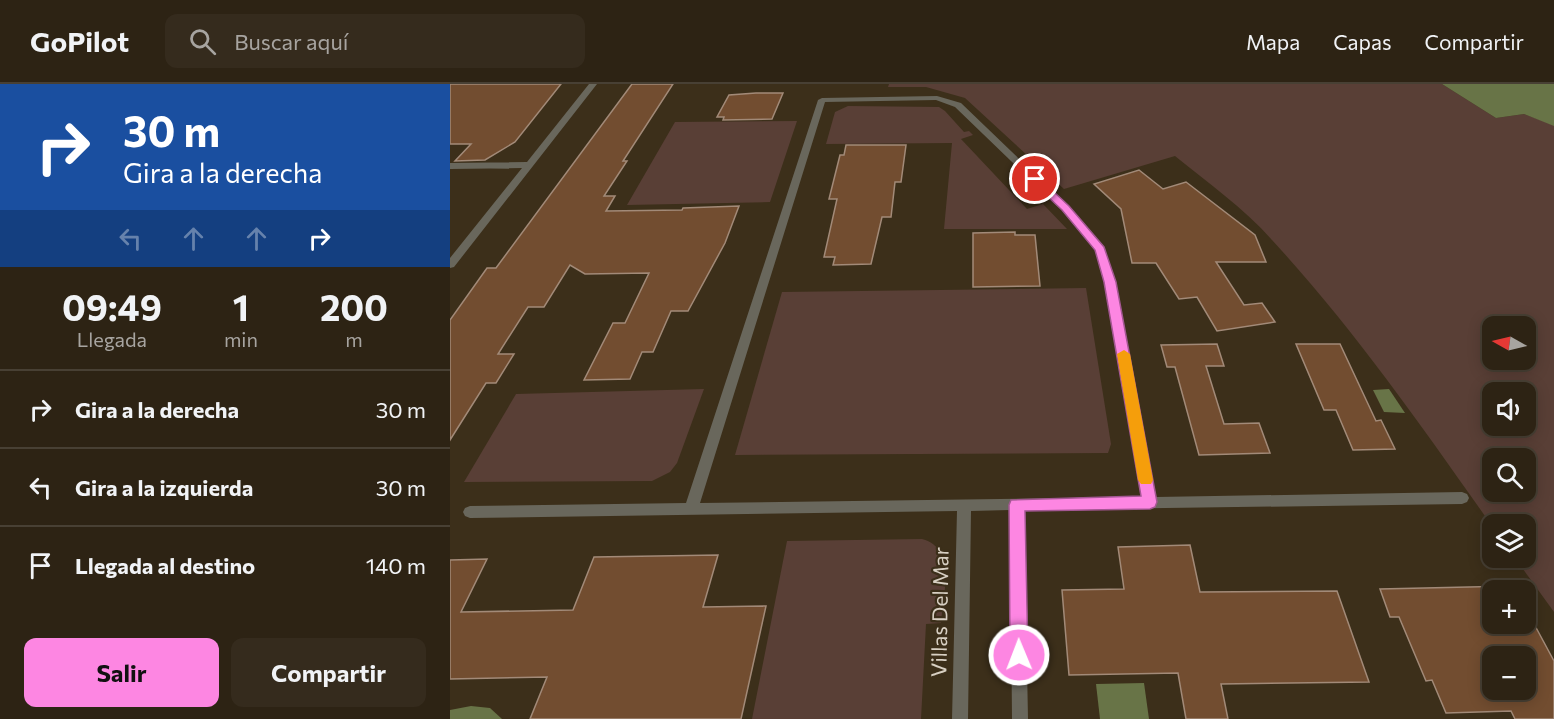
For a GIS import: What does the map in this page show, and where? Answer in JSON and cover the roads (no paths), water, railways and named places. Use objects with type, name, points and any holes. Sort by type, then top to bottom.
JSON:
[{"type":"street","points":[[450,265],[593,84]]},
{"type":"street","points":[[691,509],[822,100],[937,98],[958,105],[1065,208],[1100,249],[1110,282],[1150,502]]},
{"type":"street","points":[[450,166],[529,165]]},
{"type":"street","points":[[470,512],[1462,498]]},
{"type":"street","name":"Villas Del Mar","points":[[960,719],[964,505]]},
{"type":"street","points":[[1017,505],[1020,719]]}]
